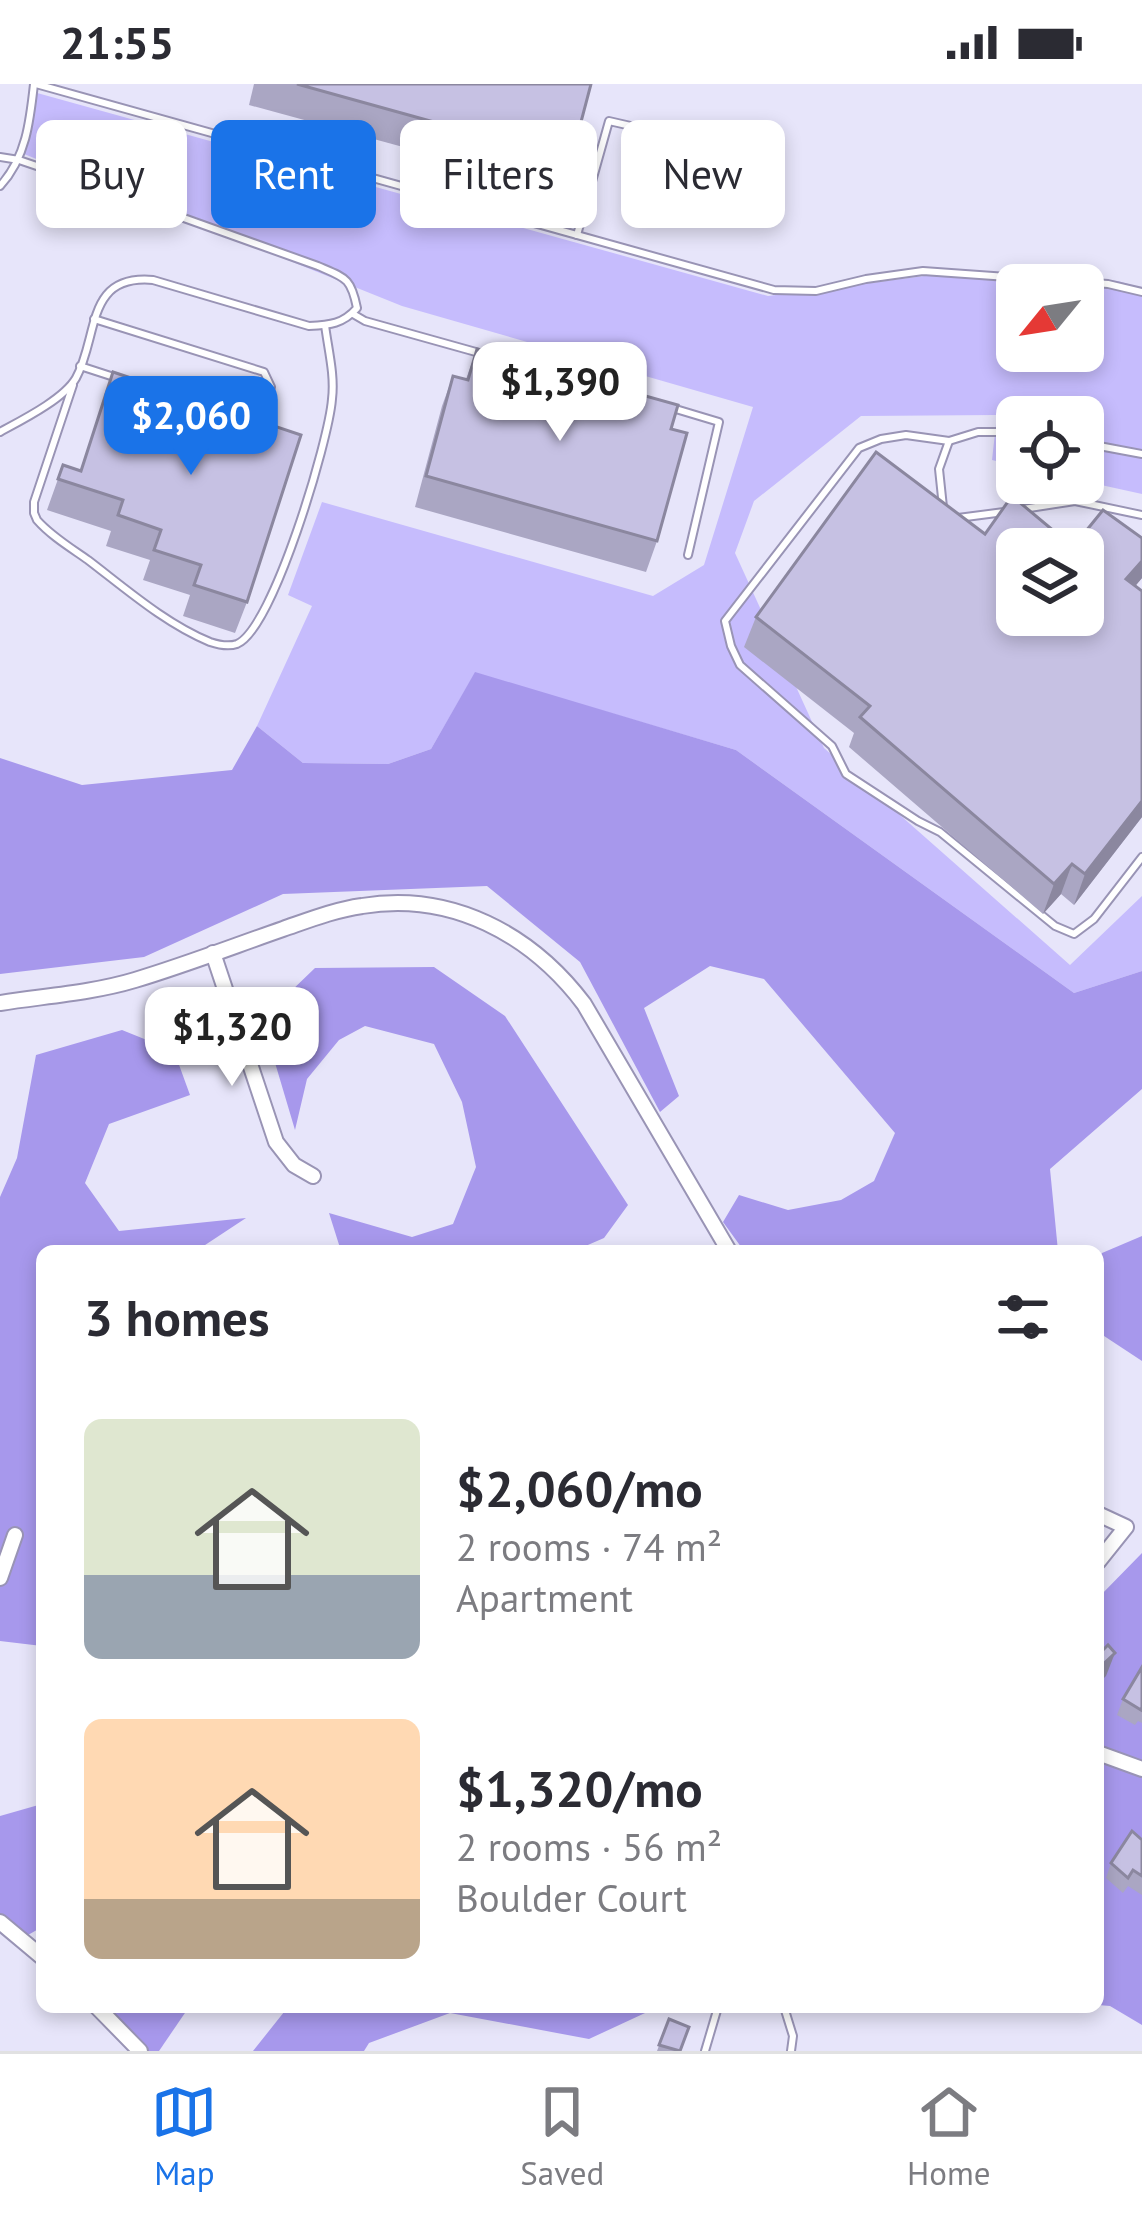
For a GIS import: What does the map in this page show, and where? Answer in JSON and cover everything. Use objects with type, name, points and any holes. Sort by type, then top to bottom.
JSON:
[{"type":"street","points":[[0,1004],[131,981],[340,910],[428,905],[461,913],[505,931],[549,963],[584,1004],[725,1245]]},
{"type":"street","points":[[213,953],[276,1142],[294,1165],[313,1176]]},
{"type":"street","points":[[1104,1517],[1142,1533]]},
{"type":"street","points":[[1104,1554],[1126,1527]]},
{"type":"street","points":[[0,1578],[16,1535]]},
{"type":"street","points":[[1104,1755],[1142,1769]]},
{"type":"street","points":[[0,1922],[36,1952]]},
{"type":"street","points":[[103,2013],[140,2051]]},
{"type":"lane","points":[[0,186],[25,145],[35,84],[774,290],[816,291],[923,271],[1108,284],[1142,292]]},
{"type":"lane","points":[[577,235],[609,121],[621,124]]},
{"type":"lane","points":[[0,158],[19,160],[344,277],[352,285],[357,308],[347,320],[325,326],[309,326],[132,278],[116,284],[97,308],[34,513],[135,596],[214,643],[235,645],[251,633],[284,566],[320,460],[333,397],[325,326]]},
{"type":"lane","points":[[352,314],[497,358]]},
{"type":"lane","points":[[94,319],[264,372],[271,387],[258,418],[246,422]]},
{"type":"lane","points":[[80,366],[122,380]]},
{"type":"lane","points":[[0,432],[58,397],[74,381]]},
{"type":"lane","points":[[652,403],[719,422],[688,555]]},
{"type":"lane","points":[[996,431],[978,431],[949,441],[906,435],[859,448],[725,621],[730,646],[740,665],[832,746],[846,773],[940,832],[1055,926],[1074,934],[1094,919],[1142,857]]},
{"type":"lane","points":[[949,441],[939,470],[941,505],[957,518],[1075,501],[1142,515]]},
{"type":"lane","points":[[1104,447],[1142,454]]},
{"type":"lane","points":[[705,2051],[716,2013]]},
{"type":"lane","points":[[786,2013],[793,2036],[791,2051]]},
{"type":"shaded area","points":[[30,91],[134,120],[36,120],[36,159],[24,154]]},
{"type":"shaded area","points":[[187,135],[211,141],[211,228],[376,228],[376,187],[400,194],[400,228],[523,228],[768,296],[971,270],[996,272],[996,372],[1104,372],[1104,280],[1142,288],[1142,494],[1104,486],[1104,396],[996,396],[996,415],[861,416],[754,501],[735,553],[824,748],[1070,965],[1142,896],[1142,971],[1074,993],[736,750],[475,673],[431,749],[388,764],[303,763],[257,726],[312,606],[288,595],[322,502],[653,596],[704,565],[753,407],[402,306],[187,220]]},
{"type":"shaded area","points":[[475,672],[736,750],[1074,993],[1142,971],[1142,1089],[1050,1169],[1057,1245],[740,1245],[723,1222],[739,1195],[788,1210],[841,1200],[874,1181],[895,1133],[764,979],[710,966],[644,1008],[679,1096],[660,1112],[580,962],[487,886],[283,894],[144,957],[0,974],[0,758],[82,785],[232,770],[257,726],[303,763],[388,764],[431,749]]},
{"type":"shaded area","points":[[434,967],[505,1016],[628,1205],[604,1238],[588,1245],[339,1245],[329,1213],[412,1237],[453,1224],[476,1167],[462,1102],[434,1044],[365,1026],[339,1040],[307,1079],[295,1130],[262,1019],[315,968]]},
{"type":"shaded area","points":[[122,1030],[174,1051],[190,1095],[109,1124],[85,1183],[119,1231],[246,1218],[205,1245],[36,1245],[36,1645],[0,1641],[0,1197],[17,1158],[36,1055]]},
{"type":"shaded area","points":[[1142,1236],[1142,1361],[1104,1336],[1104,1252]]},
{"type":"shaded area","points":[[1142,1553],[1142,2025],[1104,2006],[1104,1592]]},
{"type":"shaded area","points":[[36,1806],[36,1930],[21,1939],[0,1920],[0,1816]]},
{"type":"shaded area","points":[[101,2013],[185,2013],[159,2051],[137,2051]]},
{"type":"shaded area","points":[[283,2013],[450,2013],[369,2043],[364,2051],[253,2051]]},
{"type":"shaded area","points":[[450,2013],[645,2013],[589,2039]]},
{"type":"building","points":[[297,84],[591,84],[582,120],[427,120]]},
{"type":"building","points":[[477,349],[678,405],[671,429],[687,433],[657,541],[426,476],[453,376],[468,380]]},
{"type":"building","points":[[113,372],[301,435],[247,602],[194,585],[201,565],[154,550],[161,530],[118,515],[123,500],[58,479],[63,465],[81,471]]},
{"type":"building","points":[[876,452],[985,534],[1006,504],[1022,504],[1050,528],[996,528],[996,636],[1104,636],[1104,528],[1088,528],[1103,510],[1142,538],[1142,561],[1126,579],[1142,591],[1142,801],[1085,874],[1072,864],[1054,884],[860,717],[870,706],[756,617]]},
{"type":"building","points":[[1108,1645],[1115,1653],[1104,1663]]},
{"type":"building","points":[[1142,1667],[1142,1707],[1141,1710],[1123,1699]]},
{"type":"building","points":[[1132,1831],[1142,1840],[1142,1876],[1133,1870],[1128,1878],[1111,1863]]},
{"type":"building","points":[[669,2019],[689,2027],[680,2051],[659,2045]]}]
